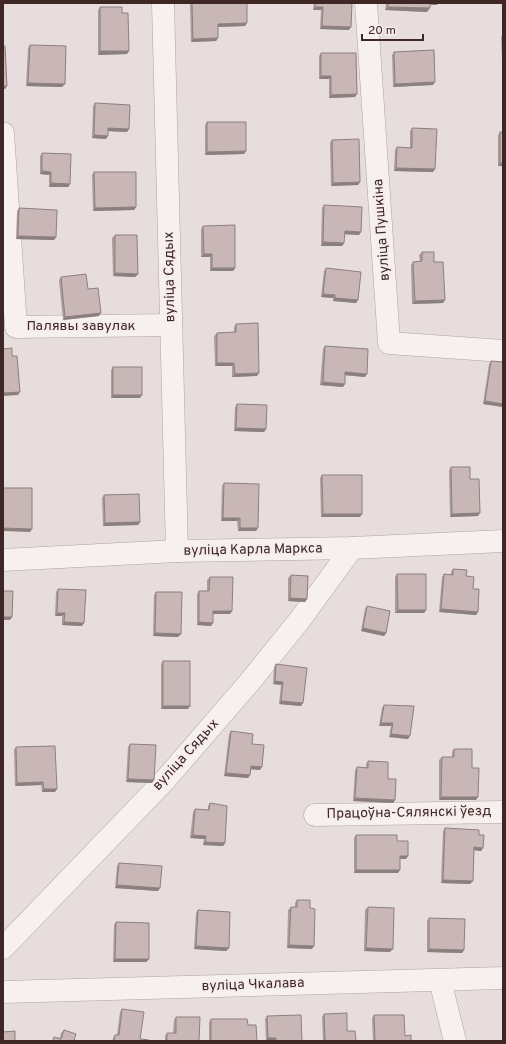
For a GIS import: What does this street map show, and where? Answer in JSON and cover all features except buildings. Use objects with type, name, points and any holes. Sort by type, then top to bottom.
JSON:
[{"type":"street","name":"вуліца Сядых","points":[[164,3],[171,325],[178,551]]},
{"type":"street","name":"вуліца Пушкіна","points":[[366,3],[389,343],[503,351]]},
{"type":"street","name":"Палявы завулак","points":[[3,133],[16,327],[171,325]]},
{"type":"street","name":"вуліца Карла Маркса","points":[[3,560],[178,551],[352,548],[503,541]]},
{"type":"street","name":"вуліца Сядых","points":[[3,948],[171,774],[295,627],[352,548]]},
{"type":"street","name":"Працоўна-Сялянскі ўезд","points":[[315,815],[503,812]]},
{"type":"street","name":"вуліца Чкалава","points":[[3,992],[503,978]]},
{"type":"street","points":[[440,980],[455,1041]]}]
